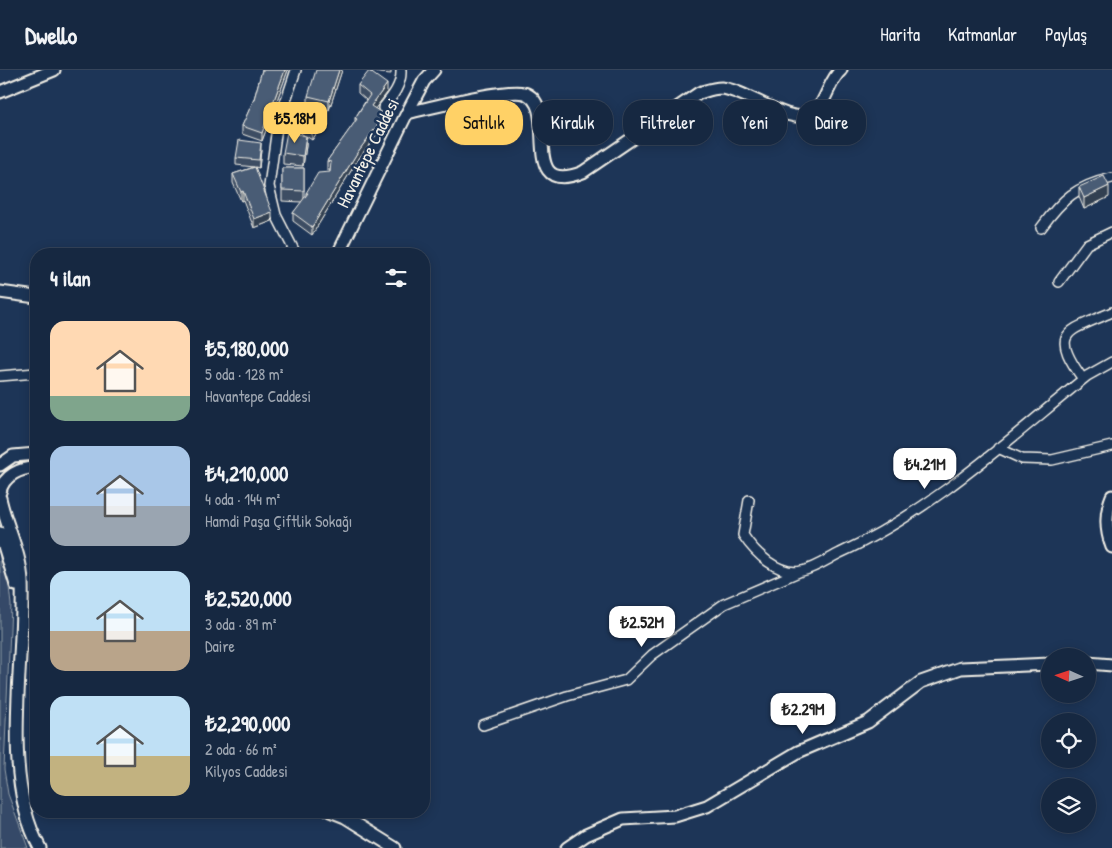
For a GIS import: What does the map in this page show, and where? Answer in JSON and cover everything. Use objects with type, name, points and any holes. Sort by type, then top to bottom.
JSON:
[{"type":"street","points":[[0,92],[54,70]]},
{"type":"street","points":[[293,248],[276,214],[269,186],[277,127],[296,70]]},
{"type":"street","points":[[383,108],[394,96],[402,76],[401,70]]},
{"type":"street","name":"Havantepe Caddesi","points":[[341,248],[407,113],[424,81],[434,70]]},
{"type":"street","points":[[407,113],[486,96],[524,93],[533,100],[540,116],[544,162],[548,170],[554,175],[571,176],[583,172],[704,91],[720,88],[737,92],[791,116],[803,117],[813,113],[841,70]]},
{"type":"street","points":[[1041,228],[1060,203],[1076,190],[1094,182],[1112,178]]},
{"type":"street","points":[[1060,282],[1080,251],[1094,239],[1112,232]]},
{"type":"street","points":[[0,292],[30,296]]},
{"type":"street","points":[[1083,379],[1066,354],[1066,339],[1074,329],[1112,312]]},
{"type":"street","points":[[483,725],[567,696],[626,680],[652,656],[724,604],[871,539],[942,493],[1083,379],[1112,362]]},
{"type":"street","points":[[0,376],[30,374]]},
{"type":"street","points":[[998,448],[1022,459],[1052,460],[1112,446]]},
{"type":"street","points":[[2,462],[13,456],[30,455]]},
{"type":"street","points":[[1,486],[11,475],[24,468],[30,468]]},
{"type":"street","points":[[1112,496],[1108,505],[1106,531],[1112,547]]},
{"type":"street","points":[[0,498],[17,552],[22,581],[14,765],[29,826],[40,848]]},
{"type":"street","points":[[748,500],[743,535],[751,547],[768,563],[801,571]]},
{"type":"street","points":[[0,533],[22,603]]},
{"type":"street","points":[[567,848],[586,835],[622,819],[676,816],[707,806],[798,752],[868,722],[921,682],[961,668],[1041,664]]},
{"type":"street","points":[[1096,664],[1112,665]]},
{"type":"street","points":[[346,818],[395,848]]},
{"type":"shaded area","points":[[0,553],[8,578],[11,605],[4,769],[8,794],[28,848],[0,848]]},
{"type":"building","points":[[262,70],[285,70],[262,133],[242,126],[254,99]]},
{"type":"building","points":[[316,70],[339,70],[329,101],[308,96]]},
{"type":"building","points":[[369,71],[387,84],[371,106],[385,115],[357,153],[312,227],[293,213],[308,193],[306,193],[318,173],[330,172],[331,162],[327,161],[357,119],[355,118],[370,95],[358,85]]},
{"type":"building","points":[[307,104],[323,117],[312,133],[295,122]]},
{"type":"building","points":[[287,132],[306,136],[303,156],[283,153]]},
{"type":"building","points":[[239,140],[261,143],[259,160],[236,158]]},
{"type":"building","points":[[255,167],[272,212],[254,219],[243,191],[241,192],[233,174]]},
{"type":"building","points":[[282,168],[304,168],[304,191],[282,190]]},
{"type":"building","points":[[1104,176],[1109,186],[1084,198],[1079,187]]}]
